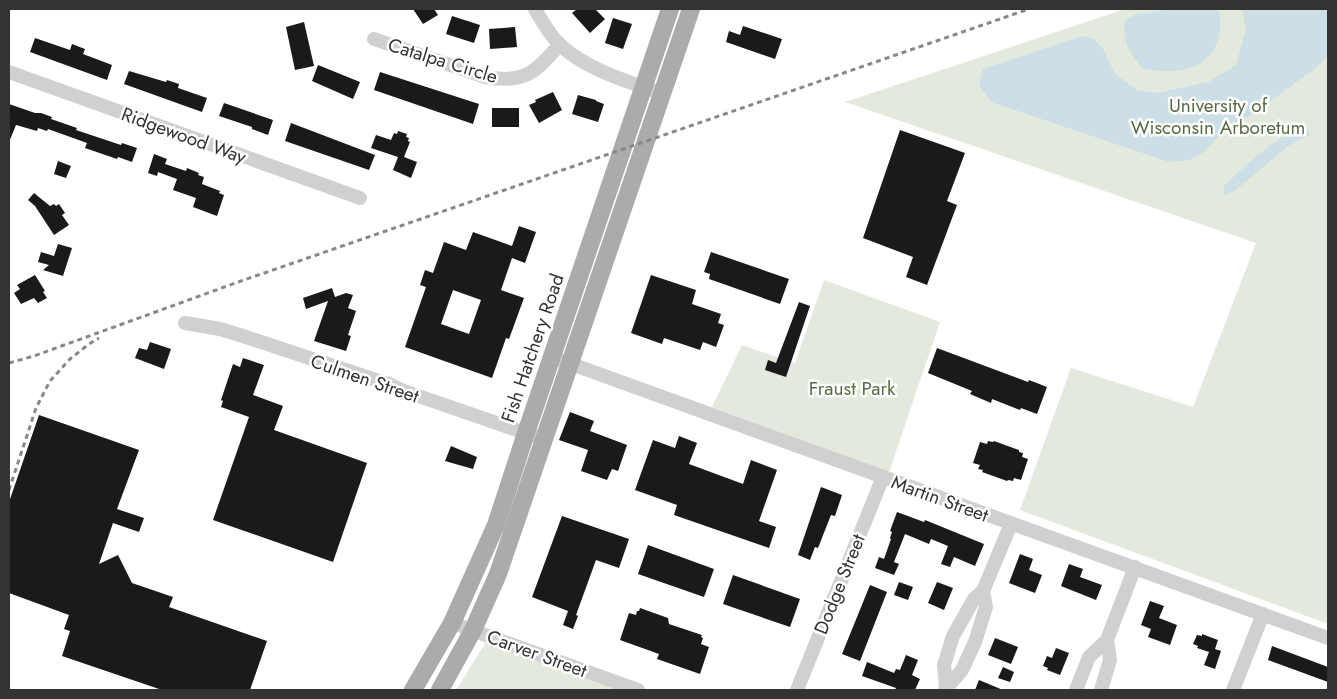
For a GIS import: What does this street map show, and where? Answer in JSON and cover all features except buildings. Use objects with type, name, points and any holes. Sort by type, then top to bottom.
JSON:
[{"type":"main road","name":"Fish Hatchery Road","points":[[413,690],[452,623],[492,534],[670,9]]},
{"type":"main road","points":[[440,690],[468,628],[498,574],[691,9]]},
{"type":"street","points":[[535,9],[548,31],[560,44],[580,60],[600,70],[661,93]]},
{"type":"street","name":"Catalpa Circle","points":[[374,39],[485,77],[502,80],[520,78],[546,59],[560,44]]},
{"type":"street","name":"Ridgewood Way","points":[[9,72],[360,198]]},
{"type":"street","name":"Culmen Street","points":[[185,323],[243,336],[391,385],[543,439]]},
{"type":"street","name":"Martin Street","points":[[552,357],[1328,638]]},
{"type":"street","name":"Dodge Street","points":[[797,690],[883,478]]},
{"type":"street","points":[[945,689],[962,670],[975,642],[986,607],[984,591],[1011,524]]},
{"type":"street","points":[[1076,690],[1089,657],[1107,640],[1136,567]]},
{"type":"street","points":[[945,689],[944,665],[953,636],[974,599],[984,591]]},
{"type":"street","points":[[1233,690],[1263,614]]},
{"type":"street","name":"Carver Street","points":[[468,628],[638,690]]},
{"type":"street","points":[[1101,690],[1110,660],[1107,640]]},
{"type":"green space","name":"University of Wisconsin Arboretum","points":[[1125,9],[1328,9],[1328,624],[1020,510],[1071,368],[1193,407],[1256,243],[845,102]]},
{"type":"green space","name":"Fraust Park","points":[[824,280],[940,322],[889,472],[712,407],[742,345],[795,363]]},
{"type":"green space","points":[[486,642],[618,690],[456,690]]},
{"type":"shaded area","points":[[1164,9],[1218,9],[1220,30],[1217,43],[1204,61],[1195,66],[1176,71],[1143,69],[1138,63],[1130,52],[1126,41],[1125,20],[1136,14]]},
{"type":"shaded area","points":[[1242,9],[1328,9],[1328,55],[1317,67],[1261,108],[1224,132],[1202,153],[1189,160],[1169,162],[991,102],[979,85],[983,69],[1082,36],[1094,39],[1103,49],[1115,74],[1137,90],[1157,93],[1208,82],[1236,65],[1246,30]]},
{"type":"shaded area","points":[[1305,127],[1310,134],[1288,146],[1237,189],[1225,196],[1223,187],[1251,161],[1282,138]]},
{"type":"railway","points":[[9,363],[34,356],[241,281],[1029,9]]},
{"type":"railway","points":[[9,490],[36,408],[50,381],[70,359],[99,338]]}]
